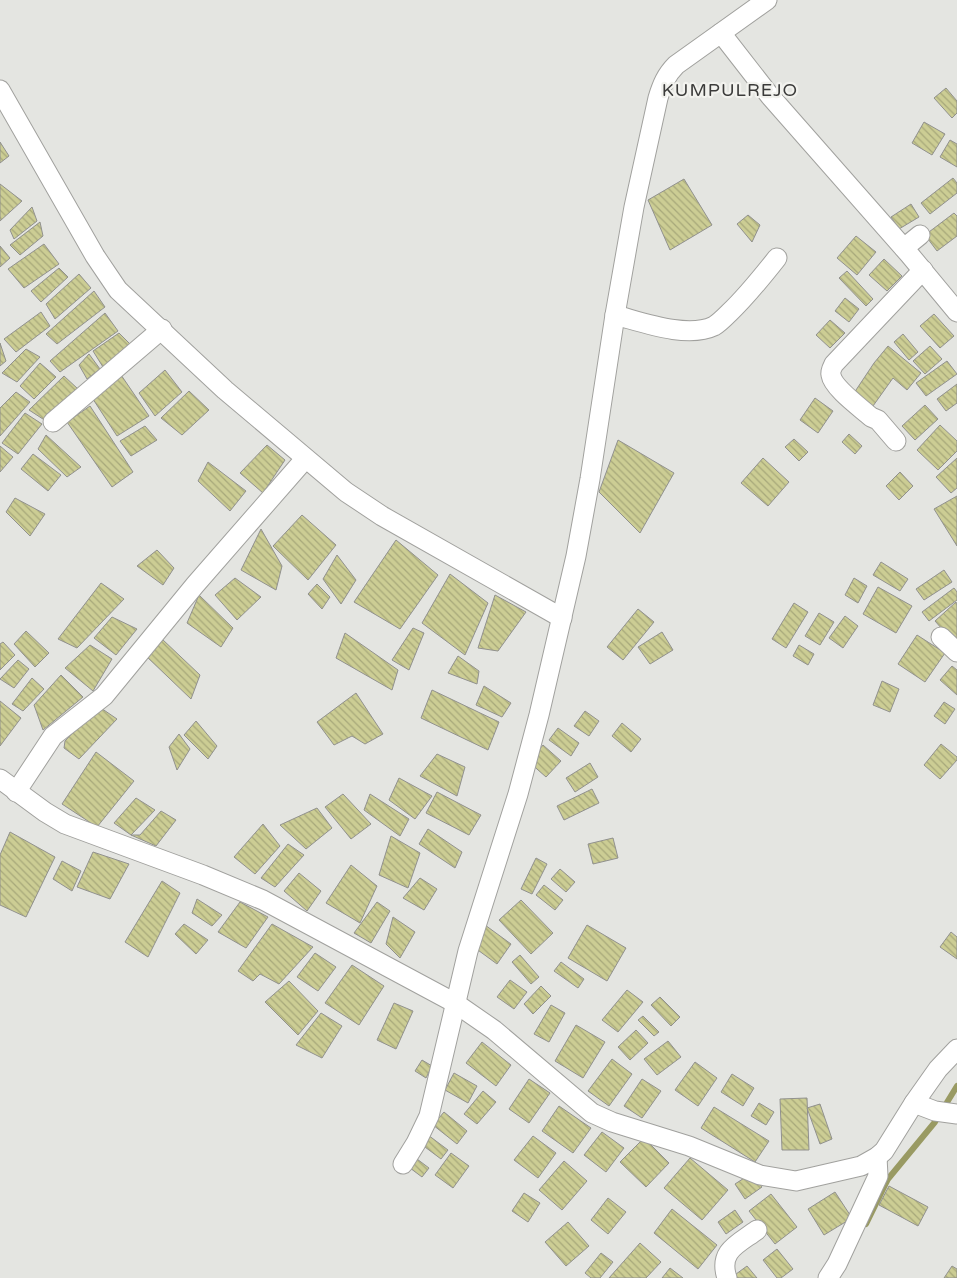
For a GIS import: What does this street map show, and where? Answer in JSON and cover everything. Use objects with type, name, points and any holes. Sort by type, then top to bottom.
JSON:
[{"type":"street","points":[[403,1164],[429,1116],[454,1003],[468,951],[518,794],[539,715],[576,556],[634,207],[658,98],[663,83],[676,66],[721,33],[746,6],[767,0]]},
{"type":"street","points":[[721,33],[788,117],[904,248],[957,312]]},
{"type":"street","points":[[0,90],[95,256],[118,290],[162,329],[225,390],[346,492],[382,516],[562,618]]},
{"type":"street","points":[[904,248],[920,235]]},
{"type":"street","points":[[615,316],[694,331],[714,326],[752,290],[777,258]]},
{"type":"street","points":[[896,441],[878,420],[871,417],[836,386],[831,376],[831,370],[834,364],[922,270]]},
{"type":"street","points":[[53,422],[162,329]]},
{"type":"street","points":[[16,792],[53,736],[104,696],[194,585],[305,459]]},
{"type":"street","points":[[940,636],[957,652]]},
{"type":"street","points":[[0,779],[16,792],[65,824],[204,875],[263,900],[454,1003],[494,1030],[583,1106],[598,1116],[671,1140],[760,1175],[796,1181],[861,1166],[877,1157],[884,1150],[938,1069],[957,1049]]},
{"type":"street","points":[[914,1103],[947,1113]]},
{"type":"street","points":[[828,1278],[837,1264],[878,1176],[877,1157]]},
{"type":"street","points":[[727,1278],[724,1260],[727,1255],[757,1230]]},
{"type":"building","points":[[946,88],[957,101],[957,113],[952,118],[934,98]]},
{"type":"building","points":[[924,122],[945,134],[932,155],[912,143]]},
{"type":"building","points":[[950,140],[957,144],[957,167],[940,157]]},
{"type":"building","points":[[0,142],[9,156],[0,163]]},
{"type":"building","points":[[953,178],[957,183],[957,193],[930,214],[921,203]]},
{"type":"building","points":[[684,179],[712,225],[670,250],[648,200]]},
{"type":"building","points":[[0,184],[22,201],[0,221]]},
{"type":"building","points":[[911,204],[919,217],[899,229],[891,217]]},
{"type":"building","points":[[32,207],[37,221],[14,239],[10,230]]},
{"type":"building","points":[[954,213],[957,216],[957,236],[937,251],[925,235]]},
{"type":"building","points":[[748,215],[760,225],[752,242],[737,224]]},
{"type":"building","points":[[40,222],[43,236],[20,255],[10,245]]},
{"type":"building","points":[[856,236],[876,252],[857,275],[837,258]]},
{"type":"building","points":[[44,244],[59,264],[24,288],[8,269]]},
{"type":"building","points":[[0,246],[10,258],[0,267]]},
{"type":"building","points":[[884,259],[902,276],[887,291],[869,275]]},
{"type":"building","points":[[59,268],[68,277],[41,302],[31,291]]},
{"type":"building","points":[[847,271],[873,299],[866,306],[839,278]]},
{"type":"building","points":[[79,274],[91,288],[55,319],[46,304]]},
{"type":"building","points":[[94,291],[105,307],[57,344],[46,334]]},
{"type":"building","points":[[845,298],[859,309],[849,322],[835,311]]},
{"type":"building","points":[[41,312],[50,326],[16,352],[4,339]]},
{"type":"building","points":[[105,313],[118,331],[60,372],[50,361]]},
{"type":"building","points":[[934,314],[954,336],[940,348],[920,326]]},
{"type":"building","points":[[830,320],[845,333],[830,348],[816,335]]},
{"type":"building","points":[[119,333],[132,346],[103,367],[93,351]]},
{"type":"building","points":[[903,334],[918,352],[909,360],[894,342]]},
{"type":"building","points":[[0,343],[6,361],[0,366]]},
{"type":"building","points":[[888,346],[921,373],[907,390],[893,378],[873,406],[854,393]]},
{"type":"building","points":[[930,346],[942,359],[925,374],[913,361]]},
{"type":"building","points":[[26,349],[40,357],[17,382],[2,373]]},
{"type":"building","points":[[89,354],[100,369],[87,379],[79,365]]},
{"type":"building","points":[[947,361],[957,374],[926,396],[916,383]]},
{"type":"building","points":[[40,363],[56,377],[34,399],[20,386]]},
{"type":"building","points":[[165,370],[182,392],[155,416],[139,393]]},
{"type":"building","points":[[119,372],[149,416],[117,436],[89,393]]},
{"type":"building","points":[[64,376],[78,389],[46,421],[29,410]]},
{"type":"building","points":[[957,384],[957,403],[946,411],[937,399]]},
{"type":"building","points":[[189,391],[209,410],[182,435],[161,418]]},
{"type":"building","points":[[16,392],[30,402],[0,436],[0,408]]},
{"type":"building","points":[[815,398],[833,411],[818,433],[800,420]]},
{"type":"building","points":[[925,405],[938,419],[915,440],[902,426]]},
{"type":"building","points":[[90,406],[133,472],[112,487],[67,422]]},
{"type":"building","points":[[25,413],[42,424],[18,454],[2,443]]},
{"type":"building","points":[[940,425],[957,441],[957,451],[938,470],[917,450]]},
{"type":"building","points":[[145,426],[157,440],[131,456],[120,441]]},
{"type":"building","points":[[849,434],[862,446],[855,454],[842,442]]},
{"type":"building","points":[[46,435],[81,467],[67,477],[38,449]]},
{"type":"building","points":[[794,439],[808,452],[799,461],[785,447]]},
{"type":"building","points":[[618,440],[674,473],[640,533],[599,492]]},
{"type":"building","points":[[267,445],[285,460],[263,493],[240,473]]},
{"type":"building","points":[[0,446],[13,457],[0,472]]},
{"type":"building","points":[[33,454],[61,475],[48,491],[21,469]]},
{"type":"building","points":[[763,458],[789,482],[768,506],[741,483]]},
{"type":"building","points":[[957,458],[957,488],[951,493],[936,477]]},
{"type":"building","points":[[208,462],[246,491],[230,511],[198,481]]},
{"type":"building","points":[[900,472],[913,486],[899,500],[886,486]]},
{"type":"building","points":[[957,496],[957,546],[934,509]]},
{"type":"building","points":[[15,498],[45,514],[30,536],[6,512]]},
{"type":"building","points":[[302,515],[336,545],[308,580],[273,546]]},
{"type":"building","points":[[261,529],[282,566],[276,590],[241,570]]},
{"type":"building","points":[[396,540],[438,575],[400,629],[354,602]]},
{"type":"building","points":[[157,550],[174,568],[163,585],[137,566]]},
{"type":"building","points":[[337,555],[356,580],[341,604],[323,579]]},
{"type":"building","points":[[881,562],[908,579],[900,591],[873,575]]},
{"type":"building","points":[[944,570],[952,582],[924,600],[916,589]]},
{"type":"building","points":[[450,574],[488,603],[465,655],[422,623]]},
{"type":"building","points":[[235,578],[261,597],[237,620],[215,595]]},
{"type":"building","points":[[854,578],[867,586],[858,603],[845,595]]},
{"type":"building","points":[[101,583],[124,599],[77,648],[58,639]]},
{"type":"building","points":[[317,584],[330,597],[322,609],[308,594]]},
{"type":"building","points":[[878,587],[912,606],[896,633],[863,614]]},
{"type":"building","points":[[954,588],[957,592],[957,600],[929,621],[922,612]]},
{"type":"building","points":[[199,595],[233,628],[221,647],[187,623]]},
{"type":"building","points":[[495,595],[526,612],[498,651],[478,648]]},
{"type":"building","points":[[956,602],[957,604],[957,646],[935,621]]},
{"type":"building","points":[[794,603],[808,612],[786,648],[772,639]]},
{"type":"building","points":[[638,609],[654,622],[623,660],[607,647]]},
{"type":"building","points":[[819,613],[834,622],[820,645],[805,636]]},
{"type":"building","points":[[845,616],[858,626],[843,648],[829,638]]},
{"type":"building","points":[[112,617],[137,629],[116,655],[94,638]]},
{"type":"building","points":[[413,628],[424,633],[409,670],[392,660]]},
{"type":"building","points":[[26,631],[49,653],[35,667],[14,644]]},
{"type":"building","points":[[662,632],[673,650],[650,664],[638,647]]},
{"type":"building","points":[[345,633],[398,670],[392,690],[336,658]]},
{"type":"building","points":[[917,635],[945,653],[925,682],[898,664]]},
{"type":"building","points":[[162,639],[200,675],[191,699],[145,655]]},
{"type":"building","points":[[3,642],[15,655],[0,670],[0,644]]},
{"type":"building","points":[[90,645],[112,659],[93,691],[65,668]]},
{"type":"building","points":[[799,645],[814,654],[808,665],[793,656]]},
{"type":"building","points":[[458,656],[479,671],[477,684],[448,673]]},
{"type":"building","points":[[18,660],[29,669],[14,688],[0,679]]},
{"type":"building","points":[[952,666],[957,670],[957,695],[940,680]]},
{"type":"building","points":[[61,675],[83,697],[43,730],[34,705]]},
{"type":"building","points":[[32,678],[44,689],[23,711],[12,704]]},
{"type":"building","points":[[882,681],[899,689],[890,712],[873,705]]},
{"type":"building","points":[[484,686],[511,703],[502,717],[476,705]]},
{"type":"building","points":[[432,690],[499,722],[488,750],[421,718]]},
{"type":"building","points":[[356,693],[383,734],[365,744],[352,736],[334,745],[317,722]]},
{"type":"building","points":[[0,701],[21,718],[0,746]]},
{"type":"building","points":[[944,702],[955,709],[945,724],[934,716]]},
{"type":"building","points":[[98,706],[117,719],[79,759],[64,748],[65,741]]},
{"type":"building","points":[[585,711],[599,721],[589,736],[574,726]]},
{"type":"building","points":[[196,721],[217,746],[208,759],[184,735]]},
{"type":"building","points":[[622,723],[641,739],[631,752],[612,736]]},
{"type":"building","points":[[558,728],[579,743],[571,756],[549,740]]},
{"type":"building","points":[[179,734],[190,749],[177,770],[169,747]]},
{"type":"building","points":[[941,744],[957,757],[957,760],[940,779],[924,765]]},
{"type":"building","points":[[543,745],[561,761],[546,777],[529,762]]},
{"type":"building","points":[[96,752],[134,781],[97,827],[62,804]]},
{"type":"building","points":[[437,754],[465,767],[457,796],[420,776]]},
{"type":"building","points":[[590,763],[598,777],[575,792],[566,778]]},
{"type":"building","points":[[399,778],[432,796],[415,819],[389,800]]},
{"type":"building","points":[[592,789],[599,803],[564,820],[557,806]]},
{"type":"building","points":[[437,792],[481,815],[469,835],[426,813]]},
{"type":"building","points":[[343,794],[371,824],[351,839],[325,807]]},
{"type":"building","points":[[370,794],[409,819],[400,836],[364,810]]},
{"type":"building","points":[[136,798],[155,810],[131,835],[114,823]]},
{"type":"building","points":[[317,808],[332,828],[306,849],[280,825]]},
{"type":"building","points":[[161,811],[176,820],[156,846],[131,835],[140,835]]},
{"type":"building","points":[[263,824],[280,846],[255,874],[234,857]]},
{"type":"building","points":[[428,829],[462,852],[455,868],[419,844]]},
{"type":"building","points":[[10,832],[55,857],[26,917],[0,905],[0,855]]},
{"type":"building","points":[[391,836],[420,853],[408,888],[379,875]]},
{"type":"building","points":[[613,838],[618,858],[593,864],[588,844]]},
{"type":"building","points":[[288,844],[304,855],[275,887],[261,878]]},
{"type":"building","points":[[93,852],[129,864],[110,899],[77,887]]},
{"type":"building","points":[[536,858],[547,864],[532,894],[521,889]]},
{"type":"building","points":[[62,861],[81,871],[72,891],[53,879]]},
{"type":"building","points":[[351,865],[377,886],[360,923],[326,903]]},
{"type":"building","points":[[560,869],[575,882],[566,892],[551,879]]},
{"type":"building","points":[[299,873],[321,891],[307,911],[284,891]]},
{"type":"building","points":[[420,878],[437,889],[424,910],[403,898]]},
{"type":"building","points":[[162,881],[180,893],[148,957],[125,942]]},
{"type":"building","points":[[544,885],[563,900],[555,910],[536,895]]},
{"type":"building","points":[[197,899],[222,915],[212,926],[192,913]]},
{"type":"building","points":[[521,900],[553,933],[531,954],[499,920]]},
{"type":"building","points":[[240,902],[268,917],[246,948],[218,932]]},
{"type":"building","points":[[377,902],[390,911],[371,943],[354,933]]},
{"type":"building","points":[[393,917],[415,932],[400,958],[386,944]]},
{"type":"building","points":[[184,924],[208,940],[196,954],[175,934]]},
{"type":"building","points":[[272,924],[313,947],[279,984],[260,974],[253,981],[238,971]]},
{"type":"building","points":[[485,925],[511,944],[497,964],[471,945]]},
{"type":"building","points":[[587,925],[626,948],[607,981],[568,958]]},
{"type":"building","points":[[951,932],[957,937],[957,959],[940,947]]},
{"type":"building","points":[[315,953],[336,967],[318,991],[297,977]]},
{"type":"building","points":[[520,955],[539,977],[531,984],[512,962]]},
{"type":"building","points":[[561,962],[584,979],[578,988],[554,971]]},
{"type":"building","points":[[352,965],[384,986],[359,1025],[325,1003]]},
{"type":"building","points":[[510,980],[527,992],[514,1009],[497,997]]},
{"type":"building","points":[[289,981],[318,1011],[298,1035],[265,1002]]},
{"type":"building","points":[[541,986],[551,996],[533,1014],[524,1004]]},
{"type":"building","points":[[627,990],[643,1002],[618,1032],[602,1020]]},
{"type":"building","points":[[660,997],[680,1017],[671,1026],[651,1005]]},
{"type":"building","points":[[394,1003],[413,1011],[396,1049],[377,1040]]},
{"type":"building","points":[[551,1005],[565,1013],[549,1042],[534,1034]]},
{"type":"building","points":[[321,1013],[342,1026],[322,1058],[296,1045]]},
{"type":"building","points":[[643,1016],[659,1032],[654,1036],[638,1020]]},
{"type":"building","points":[[576,1025],[605,1042],[583,1078],[555,1061]]},
{"type":"building","points":[[636,1030],[648,1043],[630,1060],[618,1047]]},
{"type":"building","points":[[668,1041],[681,1057],[657,1075],[644,1059]]},
{"type":"building","points":[[482,1042],[511,1065],[496,1086],[466,1063]]},
{"type":"building","points":[[612,1059],[632,1074],[609,1106],[588,1091]]},
{"type":"building","points":[[422,1060],[432,1066],[426,1078],[415,1071]]},
{"type":"building","points":[[695,1062],[717,1078],[698,1106],[675,1090]]},
{"type":"building","points":[[454,1073],[477,1086],[468,1103],[445,1090]]},
{"type":"building","points":[[732,1074],[754,1088],[743,1106],[721,1092]]},
{"type":"building","points":[[529,1079],[550,1093],[529,1123],[509,1109]]},
{"type":"building","points":[[642,1079],[661,1091],[642,1118],[624,1106]]},
{"type":"building","points":[[483,1091],[496,1102],[477,1124],[464,1114]]},
{"type":"building","points":[[807,1098],[809,1150],[782,1150],[780,1099]]},
{"type":"building","points":[[759,1103],[774,1112],[766,1125],[751,1116]]},
{"type":"building","points":[[820,1104],[832,1139],[820,1144],[807,1108]]},
{"type":"building","points":[[559,1106],[591,1128],[573,1153],[542,1131]]},
{"type":"building","points":[[714,1107],[769,1141],[755,1162],[701,1128]]},
{"type":"building","points":[[444,1112],[467,1131],[457,1144],[433,1125]]},
{"type":"building","points":[[602,1132],[624,1148],[606,1172],[584,1155]]},
{"type":"building","points":[[428,1135],[448,1150],[441,1159],[421,1144]]},
{"type":"building","points":[[533,1136],[556,1153],[538,1178],[514,1160]]},
{"type":"building","points":[[644,1138],[669,1163],[646,1187],[620,1162]]},
{"type":"building","points":[[451,1153],[469,1166],[453,1188],[435,1175]]},
{"type":"building","points":[[690,1158],[728,1190],[702,1220],[664,1188]]},
{"type":"building","points":[[417,1159],[429,1168],[422,1177],[410,1168]]},
{"type":"building","points":[[564,1161],[587,1181],[562,1210],[539,1190]]},
{"type":"building","points":[[752,1173],[762,1187],[745,1199],[735,1184]]},
{"type":"building","points":[[889,1186],[928,1207],[918,1226],[879,1205]]},
{"type":"building","points":[[835,1192],[852,1218],[824,1235],[808,1209]]},
{"type":"building","points":[[524,1193],[540,1203],[528,1222],[512,1211]]},
{"type":"building","points":[[771,1194],[797,1227],[775,1244],[749,1211]]},
{"type":"building","points":[[608,1198],[626,1212],[608,1234],[591,1220]]},
{"type":"building","points":[[672,1209],[717,1245],[698,1269],[654,1233]]},
{"type":"building","points":[[735,1210],[743,1222],[726,1234],[718,1222]]},
{"type":"building","points":[[568,1222],[589,1246],[566,1266],[545,1242]]},
{"type":"building","points":[[640,1243],[661,1262],[646,1278],[609,1278]]},
{"type":"building","points":[[777,1249],[793,1269],[781,1278],[777,1278],[763,1260]]},
{"type":"building","points":[[601,1253],[613,1262],[600,1278],[591,1278],[585,1273]]},
{"type":"building","points":[[747,1266],[757,1278],[732,1277]]},
{"type":"building","points":[[952,1266],[957,1269],[957,1278],[944,1278]]},
{"type":"building","points":[[670,1268],[683,1278],[662,1278]]},
{"type":"waterway","points":[[866,1224],[888,1179],[935,1122],[957,1086]]},
{"type":"district","name":"KUMPULREJO","points":[[730,90]]}]
